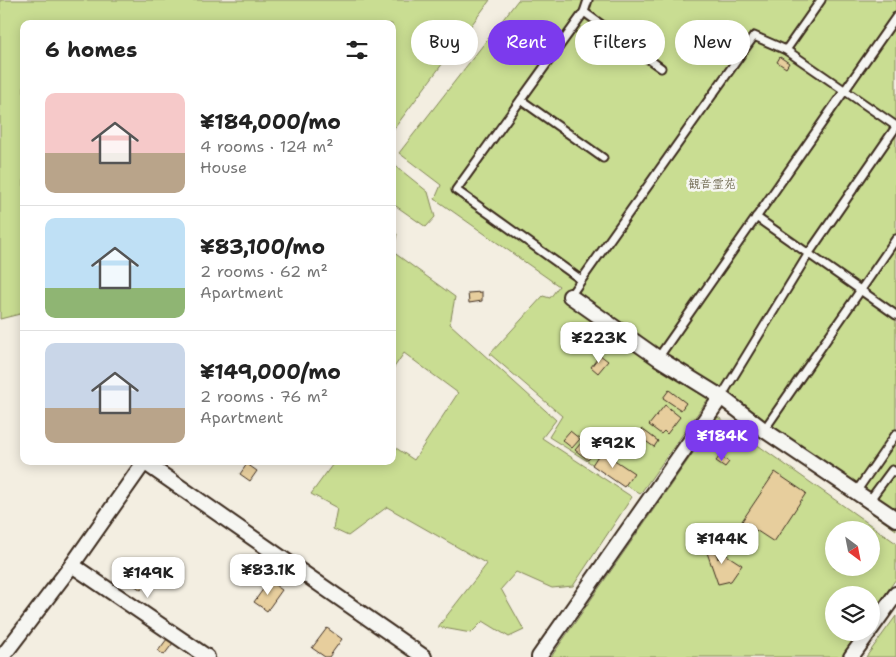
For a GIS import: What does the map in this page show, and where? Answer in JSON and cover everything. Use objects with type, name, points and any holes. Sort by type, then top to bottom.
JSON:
[{"type":"street","points":[[570,296],[658,358],[721,397],[764,430],[896,519]]},
{"type":"street","points":[[539,657],[721,397]]},
{"type":"street","points":[[2,657],[143,465]]},
{"type":"street","points":[[149,465],[424,657]]},
{"type":"street","points":[[72,564],[207,657]]},
{"type":"street","points":[[880,616],[896,594]]},
{"type":"street","points":[[851,657],[863,641]]},
{"type":"lane","points":[[580,279],[456,190],[584,12],[588,0]]},
{"type":"lane","points":[[786,50],[821,0]]},
{"type":"lane","points":[[584,12],[661,68]]},
{"type":"lane","points":[[658,358],[896,17]]},
{"type":"lane","points":[[570,296],[580,279],[754,36],[786,50],[896,126],[808,253],[721,397]]},
{"type":"lane","points":[[520,100],[603,158]]},
{"type":"lane","points":[[756,217],[896,315]]},
{"type":"lane","points":[[764,430],[896,239]]},
{"type":"lane","points":[[856,492],[896,434]]},
{"type":"lane","points":[[869,501],[892,470],[896,473]]},
{"type":"green space","points":[[0,0],[490,0],[475,20],[411,20],[411,65],[442,65],[396,126],[396,20],[20,20],[20,314],[0,319]]},
{"type":"green space","name":"観音霊苑","points":[[518,0],[896,0],[896,530],[708,399],[640,494],[549,437],[562,416],[490,354],[543,296],[550,298],[559,286],[435,199],[441,185],[399,153],[467,65],[478,65],[478,51],[488,39],[488,65],[565,65],[565,20],[502,20]]},
{"type":"green space","points":[[396,166],[428,192],[435,217],[426,227],[396,206]]},
{"type":"green space","points":[[396,254],[455,297],[450,324],[556,420],[542,438],[632,497],[573,586],[552,588],[516,572],[501,589],[524,630],[509,637],[483,621],[471,633],[438,627],[487,564],[387,507],[348,536],[333,529],[337,508],[311,494],[332,465],[396,465],[396,448],[414,460],[458,393],[404,353],[396,365]]},
{"type":"green space","points":[[718,417],[865,521],[825,521],[825,576],[880,576],[880,532],[896,543],[896,579],[880,601],[880,586],[825,586],[825,641],[852,641],[841,657],[551,657]]},
{"type":"green space","points":[[896,616],[896,657],[866,657],[878,641],[880,641],[880,638]]},
{"type":"building","points":[[780,57],[789,63],[786,68],[777,62]]},
{"type":"building","points":[[482,292],[482,301],[469,303],[468,293]]},
{"type":"building","points":[[600,355],[608,361],[598,373],[591,367]]},
{"type":"building","points":[[669,390],[686,403],[681,410],[663,398]]},
{"type":"building","points":[[665,405],[680,417],[667,434],[664,431],[661,434],[649,425]]},
{"type":"building","points":[[642,429],[658,441],[654,447],[637,435]]},
{"type":"building","points":[[570,431],[580,439],[572,448],[562,440]]},
{"type":"building","points":[[582,442],[595,452],[588,460],[575,450]]},
{"type":"building","points":[[601,451],[634,473],[624,487],[592,465]]},
{"type":"building","points":[[720,456],[729,462],[725,467],[716,461]]},
{"type":"building","points":[[246,465],[257,471],[250,481],[240,474]]},
{"type":"building","points":[[775,472],[806,493],[774,542],[742,521]]},
{"type":"building","points":[[712,542],[718,559],[722,552],[742,565],[731,581],[718,584],[704,544]]},
{"type":"building","points":[[138,566],[152,576],[141,590],[127,580]]},
{"type":"building","points":[[269,581],[282,590],[267,611],[254,602]]},
{"type":"building","points":[[327,628],[342,639],[329,657],[325,657],[312,648]]},
{"type":"building","points":[[167,639],[173,643],[164,655],[158,651]]}]
